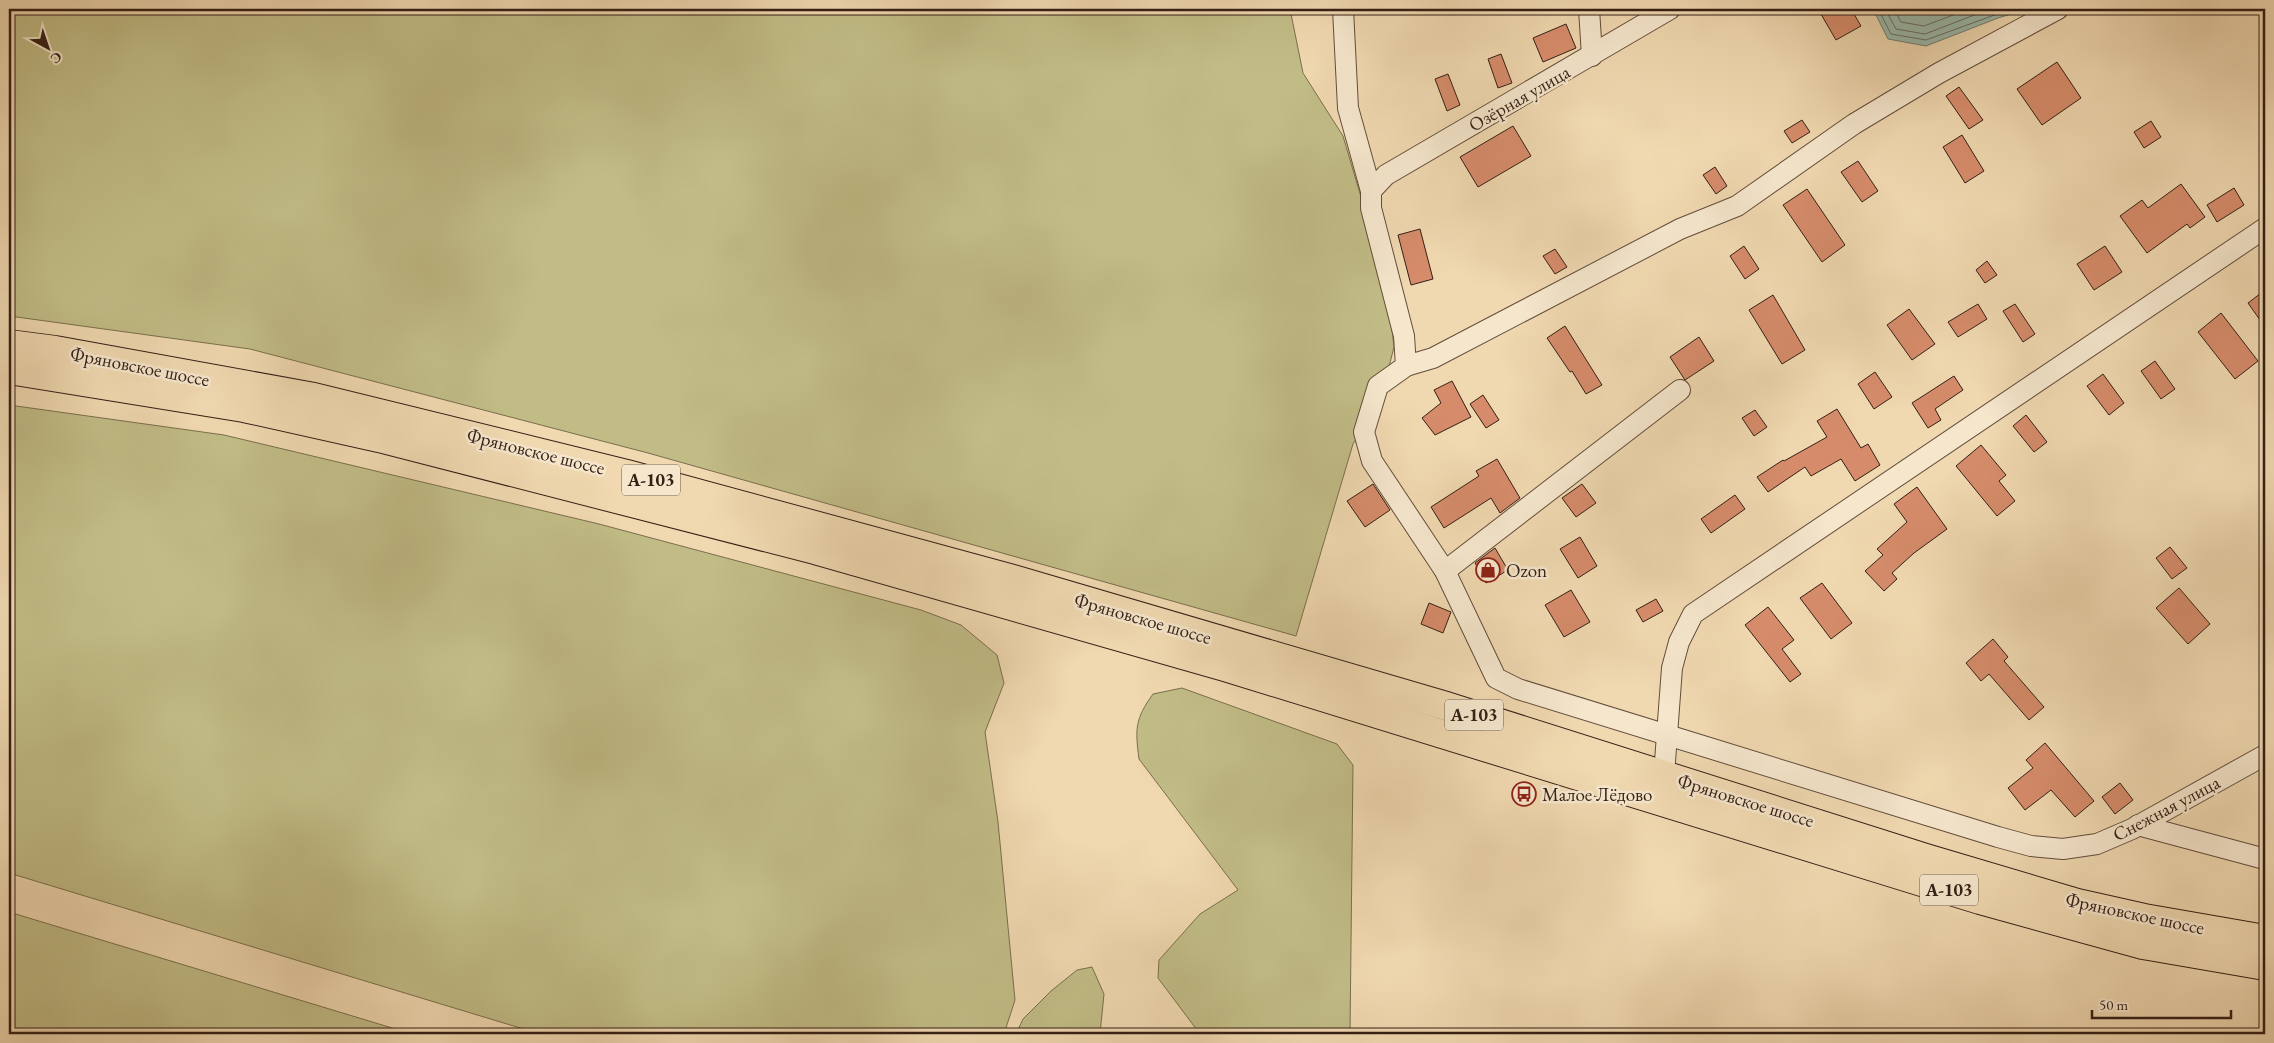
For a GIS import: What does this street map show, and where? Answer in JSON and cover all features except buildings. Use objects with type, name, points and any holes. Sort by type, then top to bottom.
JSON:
[{"type":"main road","name":"Фряновское шоссе","points":[[9,344],[56,350],[314,396],[627,474],[1013,579],[1446,706],[2077,903],[2144,918],[2265,939]]},
{"type":"main road","name":"Фряновское шоссе","points":[[9,370],[244,408],[388,441],[805,547],[1216,664],[1980,900],[2143,945],[2265,966]]},
{"type":"street","points":[[1344,9],[1348,108],[1371,192],[1371,208],[1404,336],[1406,366]]},
{"type":"street","points":[[1589,9],[1592,56]]},
{"type":"street","name":"Озёрная улица","points":[[1371,192],[1386,175],[1670,9]]},
{"type":"street","name":"Снежная улица","points":[[2058,9],[1939,73],[1854,124],[1737,206],[1680,229],[1433,358],[1406,366],[1378,386],[1364,432],[1372,461],[1445,571],[1496,678],[1518,689],[2031,846],[2063,849],[2097,844],[2138,825],[2265,755]]},
{"type":"street","points":[[1664,775],[1672,668],[1679,642],[1693,614],[2265,228]]},
{"type":"street","points":[[1445,571],[1680,390]]},
{"type":"street","points":[[2138,825],[2265,859]]},
{"type":"shaded area","points":[[9,9],[1290,9],[1303,73],[1343,136],[1387,285],[1394,347],[1380,402],[1353,444],[1296,636],[648,453],[250,349],[9,316]]},
{"type":"shaded area","points":[[9,405],[224,435],[599,524],[921,610],[961,625],[997,655],[1004,683],[985,732],[998,822],[1015,1000],[1004,1034],[540,1034],[9,873]]},
{"type":"shaded area","points":[[1182,688],[1337,744],[1353,765],[1350,1034],[1200,1034],[1158,978],[1159,960],[1200,914],[1238,890],[1139,759],[1138,725],[1147,703],[1153,694]]},
{"type":"shaded area","points":[[9,912],[412,1034],[9,1034]]},
{"type":"shaded area","points":[[1092,967],[1104,994],[1100,1034],[1016,1034],[1023,1019],[1051,991],[1077,970]]},
{"type":"water","points":[[1873,9],[2028,9],[1998,18],[1926,46],[1888,39]]},
{"type":"place","name":"Ozon","points":[[1488,570]]},
{"type":"place","name":"Малое Лёдово","points":[[1524,794]]}]
